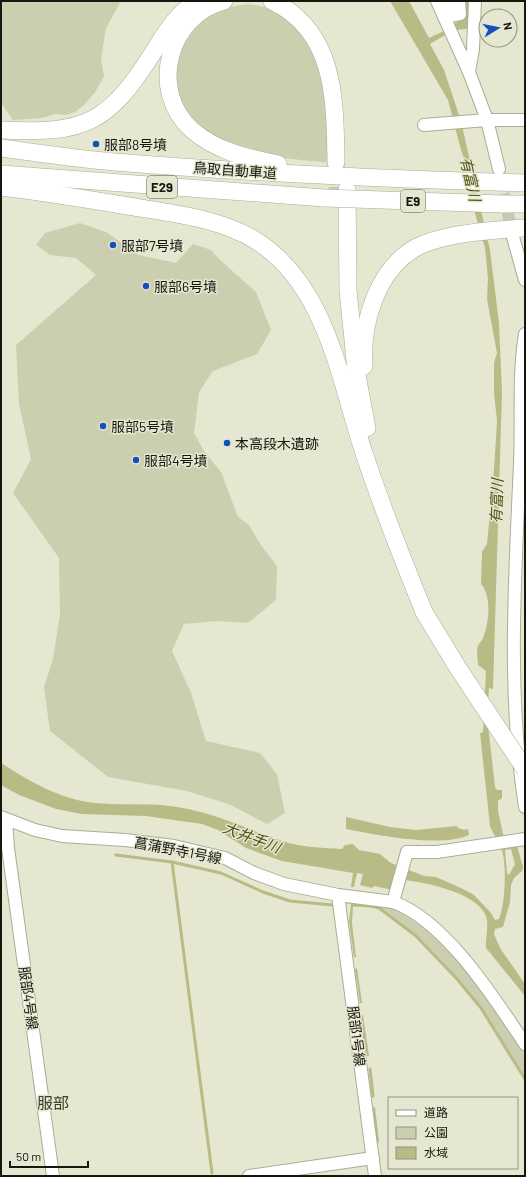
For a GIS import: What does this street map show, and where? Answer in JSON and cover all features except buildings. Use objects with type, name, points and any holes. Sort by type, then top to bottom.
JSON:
[{"type":"highway","points":[[1,130],[56,130],[73,128],[97,118],[126,93],[176,18],[198,1]]},
{"type":"highway","points":[[224,1],[198,12],[183,28],[174,43],[168,62],[168,78],[171,94],[183,122],[201,137],[219,148],[248,158],[282,165],[376,178]]},
{"type":"highway","points":[[272,1],[299,17],[311,31],[320,48],[328,71],[336,115],[336,167]]},
{"type":"highway","points":[[293,1],[305,10],[320,29],[329,45],[339,73],[345,101],[336,167]]},
{"type":"highway","name":"鳥取自動車道","points":[[1,148],[114,162],[336,167]]},
{"type":"highway","name":"E9","points":[[336,167],[376,178],[438,180],[498,176],[525,183]]},
{"type":"highway","name":"鳥取自動車道","points":[[1,174],[336,192]]},
{"type":"highway","points":[[1,187],[183,216],[238,231],[256,241],[277,256],[293,275],[312,302],[328,339],[348,396],[362,449],[388,525],[426,609],[458,668],[525,769]]},
{"type":"highway","points":[[336,192],[338,270],[348,396]]},
{"type":"highway","points":[[336,192],[356,370],[371,448],[393,521],[426,609],[525,758]]},
{"type":"highway","name":"E9","points":[[336,192],[502,204],[525,204]]},
{"type":"highway","points":[[371,448],[364,361],[366,330],[373,299],[386,277],[399,261],[418,247],[451,237],[514,231]]},
{"type":"street","points":[[437,1],[448,16],[487,120],[498,176]]},
{"type":"street","points":[[448,16],[449,1]]},
{"type":"street","points":[[448,16],[460,14],[460,1]]},
{"type":"street","points":[[469,72],[473,49],[475,1]]},
{"type":"street","points":[[424,125],[487,120],[525,120]]},
{"type":"street","points":[[514,231],[525,280]]},
{"type":"street","points":[[525,334],[521,357],[521,444],[515,585],[525,807]]},
{"type":"street","name":"菖蒲野寺1号線","points":[[4,818],[62,836],[126,840],[174,846],[225,858],[254,873],[284,884],[338,895],[393,899],[425,920],[450,944],[486,988],[525,1044]]},
{"type":"street","name":"服部4号線","points":[[4,818],[52,1176]]},
{"type":"street","points":[[393,899],[407,852],[438,852],[525,839]]},
{"type":"street","name":"服部1号線","points":[[338,895],[375,1176]]},
{"type":"street","points":[[249,1176],[373,1158]]},
{"type":"green space","points":[[1,1],[121,1],[106,28],[101,60],[104,76],[96,91],[84,105],[75,112],[66,115],[55,114],[42,118],[13,120],[1,103]]},
{"type":"green space","points":[[248,4],[266,7],[283,14],[298,27],[321,66],[331,163],[282,158],[246,150],[217,140],[190,119],[176,89],[176,55],[192,28],[214,12],[229,7]]},
{"type":"green space","points":[[80,223],[106,232],[139,255],[176,263],[193,244],[211,250],[256,292],[271,330],[257,354],[213,371],[199,392],[194,433],[204,451],[221,472],[238,517],[249,525],[260,544],[277,566],[276,600],[248,623],[218,621],[184,624],[172,651],[191,693],[206,741],[260,753],[277,774],[285,813],[267,824],[231,805],[187,791],[108,777],[50,731],[44,687],[53,659],[60,614],[59,558],[13,493],[31,459],[19,404],[16,345],[96,275],[76,258],[50,255],[36,245],[45,233]]},
{"type":"green space","points":[[347,900],[399,907],[450,949],[525,1050],[525,1076],[484,1014],[454,975],[437,956],[384,910],[370,905],[344,903]]},
{"type":"water","points":[[390,1],[409,1],[429,38],[444,31],[445,35],[430,44],[444,70],[461,121],[490,250],[499,323],[502,392],[493,689],[489,688],[487,716],[495,787],[497,790],[502,790],[502,798],[498,801],[498,811],[504,838],[517,846],[523,867],[522,871],[514,878],[511,885],[510,902],[503,927],[495,929],[494,934],[500,948],[525,984],[525,996],[486,948],[487,922],[485,914],[479,906],[461,894],[425,883],[405,880],[393,890],[374,886],[372,888],[360,885],[363,874],[357,873],[354,887],[351,887],[353,873],[282,861],[246,848],[218,830],[202,824],[146,816],[82,814],[56,809],[19,795],[1,785],[1,763],[46,789],[69,798],[82,801],[106,804],[161,805],[183,808],[209,814],[282,841],[304,846],[342,849],[345,845],[353,844],[359,850],[380,854],[391,863],[424,876],[436,877],[463,889],[474,895],[491,913],[495,920],[499,919],[504,895],[504,858],[501,848],[490,826],[480,733],[483,732],[486,671],[478,665],[477,653],[477,648],[483,639],[488,618],[487,596],[481,584],[482,552],[487,544],[494,470],[497,421],[494,393],[494,363],[497,353],[487,299],[488,278],[485,248],[472,203],[468,169],[461,150],[448,100]],"holes":[[[511,849],[515,864],[509,875],[507,873],[505,850]]]},
{"type":"water","points":[[462,1],[471,1],[470,24],[466,29],[455,30],[453,25],[460,20]]},
{"type":"water","points":[[346,817],[390,827],[416,830],[457,826],[458,828],[464,830],[468,829],[469,835],[457,839],[442,840],[391,837],[346,829]]},
{"type":"water","points":[[351,905],[353,906],[352,923],[356,957],[354,957],[349,921]]},
{"type":"water","points":[[357,968],[362,1003],[360,1003],[355,969]]},
{"type":"water","points":[[363,1015],[369,1056],[366,1056],[361,1016]]},
{"type":"water","points":[[375,1107],[379,1142],[377,1143],[372,1108]]},
{"type":"waterway","points":[[116,855],[172,862],[221,873],[263,892],[290,901],[332,905]]},
{"type":"waterway","points":[[172,862],[212,1173]]},
{"type":"waterway","points":[[352,905],[379,908],[416,936],[457,979],[481,1008],[525,1079]]},
{"type":"waterway","points":[[370,1069],[373,1096]]},
{"type":"tunnel","points":[[336,162],[337,190]]},
{"type":"tunnel","points":[[500,176],[513,237]]},
{"type":"place","name":"服部8号墳","points":[[96,144]]},
{"type":"place","name":"服部7号墳","points":[[113,245]]},
{"type":"place","name":"服部6号墳","points":[[146,286]]},
{"type":"place","name":"服部5号墳","points":[[103,426]]},
{"type":"place","name":"本高段木遺跡","points":[[227,443]]},
{"type":"place","name":"服部4号墳","points":[[136,460]]},
{"type":"district","name":"服部","points":[[53,1102]]},
{"type":"water label","name":"有富川","points":[[471,179]]},
{"type":"water label","name":"有富川","points":[[496,501]]},
{"type":"water label","name":"大井手川","points":[[252,837]]}]
